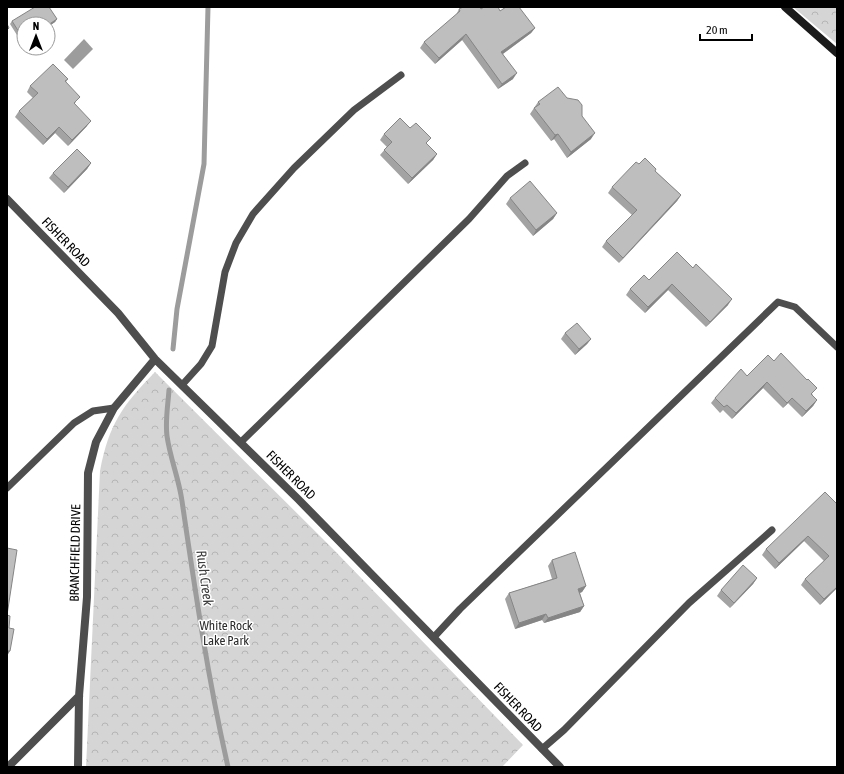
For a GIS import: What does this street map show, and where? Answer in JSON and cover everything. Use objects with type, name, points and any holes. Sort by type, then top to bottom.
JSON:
[{"type":"street","points":[[785,7],[837,53]]},
{"type":"street","name":"FISHER ROAD","points":[[7,199],[118,313],[156,359],[241,442],[560,767]]},
{"type":"street","name":"BRANCHFIELD DRIVE","points":[[78,767],[79,696],[87,598],[88,473],[96,442],[114,408],[156,359]]},
{"type":"street","points":[[8,767],[79,696]]},
{"type":"lane","points":[[182,385],[201,364],[212,346],[225,272],[236,243],[253,214],[294,168],[354,110],[401,75]]},
{"type":"lane","points":[[241,442],[469,219],[507,176],[524,163]]},
{"type":"lane","points":[[434,637],[466,604],[778,302],[795,307],[837,347]]},
{"type":"lane","points":[[7,488],[74,423],[93,411],[114,408]]},
{"type":"lane","points":[[542,749],[564,730],[689,603],[772,530]]},
{"type":"green space","points":[[793,7],[837,7],[837,44]]},
{"type":"green space","name":"White Rock Lake Park","points":[[155,372],[332,548],[523,745],[502,767],[86,767],[100,471],[108,440],[118,417],[134,395]]},
{"type":"shaded area","points":[[84,39],[93,49],[73,69],[64,60]]},
{"type":"building","points":[[35,7],[49,7],[55,16],[20,16]]},
{"type":"building","points":[[463,7],[480,7],[481,9],[484,7],[498,7],[500,11],[506,7],[519,7],[535,28],[501,52],[517,73],[502,84],[466,34],[439,58],[424,42]]},
{"type":"building","points":[[16,19],[16,27],[12,21]]},
{"type":"building","points":[[53,64],[68,79],[65,81],[80,97],[74,103],[91,121],[72,140],[59,127],[47,139],[19,111],[38,93],[30,86]]},
{"type":"building","points":[[558,87],[567,98],[578,100],[582,105],[582,116],[595,133],[571,152],[558,134],[555,135],[534,108],[540,104],[538,102]]},
{"type":"building","points":[[400,118],[410,128],[416,123],[431,138],[426,143],[437,154],[412,178],[384,150],[392,142],[384,134]]},
{"type":"building","points":[[77,149],[91,163],[68,187],[53,173]]},
{"type":"building","points":[[645,158],[656,169],[655,171],[681,195],[623,258],[606,241],[637,210],[612,187],[636,162],[639,164]]},
{"type":"building","points":[[530,181],[557,213],[536,230],[510,198]]},
{"type":"building","points":[[677,252],[693,268],[696,264],[732,299],[710,322],[672,284],[648,307],[630,289],[644,275],[649,280]]},
{"type":"building","points":[[577,323],[591,339],[579,349],[565,333]]},
{"type":"building","points":[[781,353],[807,380],[808,379],[817,388],[811,394],[817,400],[806,411],[792,398],[787,403],[767,382],[736,413],[727,405],[724,407],[715,398],[741,369],[747,376],[768,355],[774,361]]},
{"type":"building","points":[[825,492],[837,504],[837,587],[824,599],[805,579],[829,556],[808,536],[779,563],[766,549]]},
{"type":"building","points":[[7,548],[17,550],[7,615]]},
{"type":"building","points":[[575,552],[586,586],[578,589],[584,606],[548,618],[546,614],[519,623],[509,593],[557,578],[552,560]]},
{"type":"building","points":[[743,565],[757,578],[734,603],[721,590]]},
{"type":"building","points":[[7,615],[10,616],[9,628],[14,629],[10,651],[7,651]]},
{"type":"waterway","points":[[173,349],[177,309],[204,164],[208,7]]},
{"type":"waterway","name":"Rush Creek","points":[[169,390],[166,430],[170,452],[181,493],[208,668],[228,767]]}]
